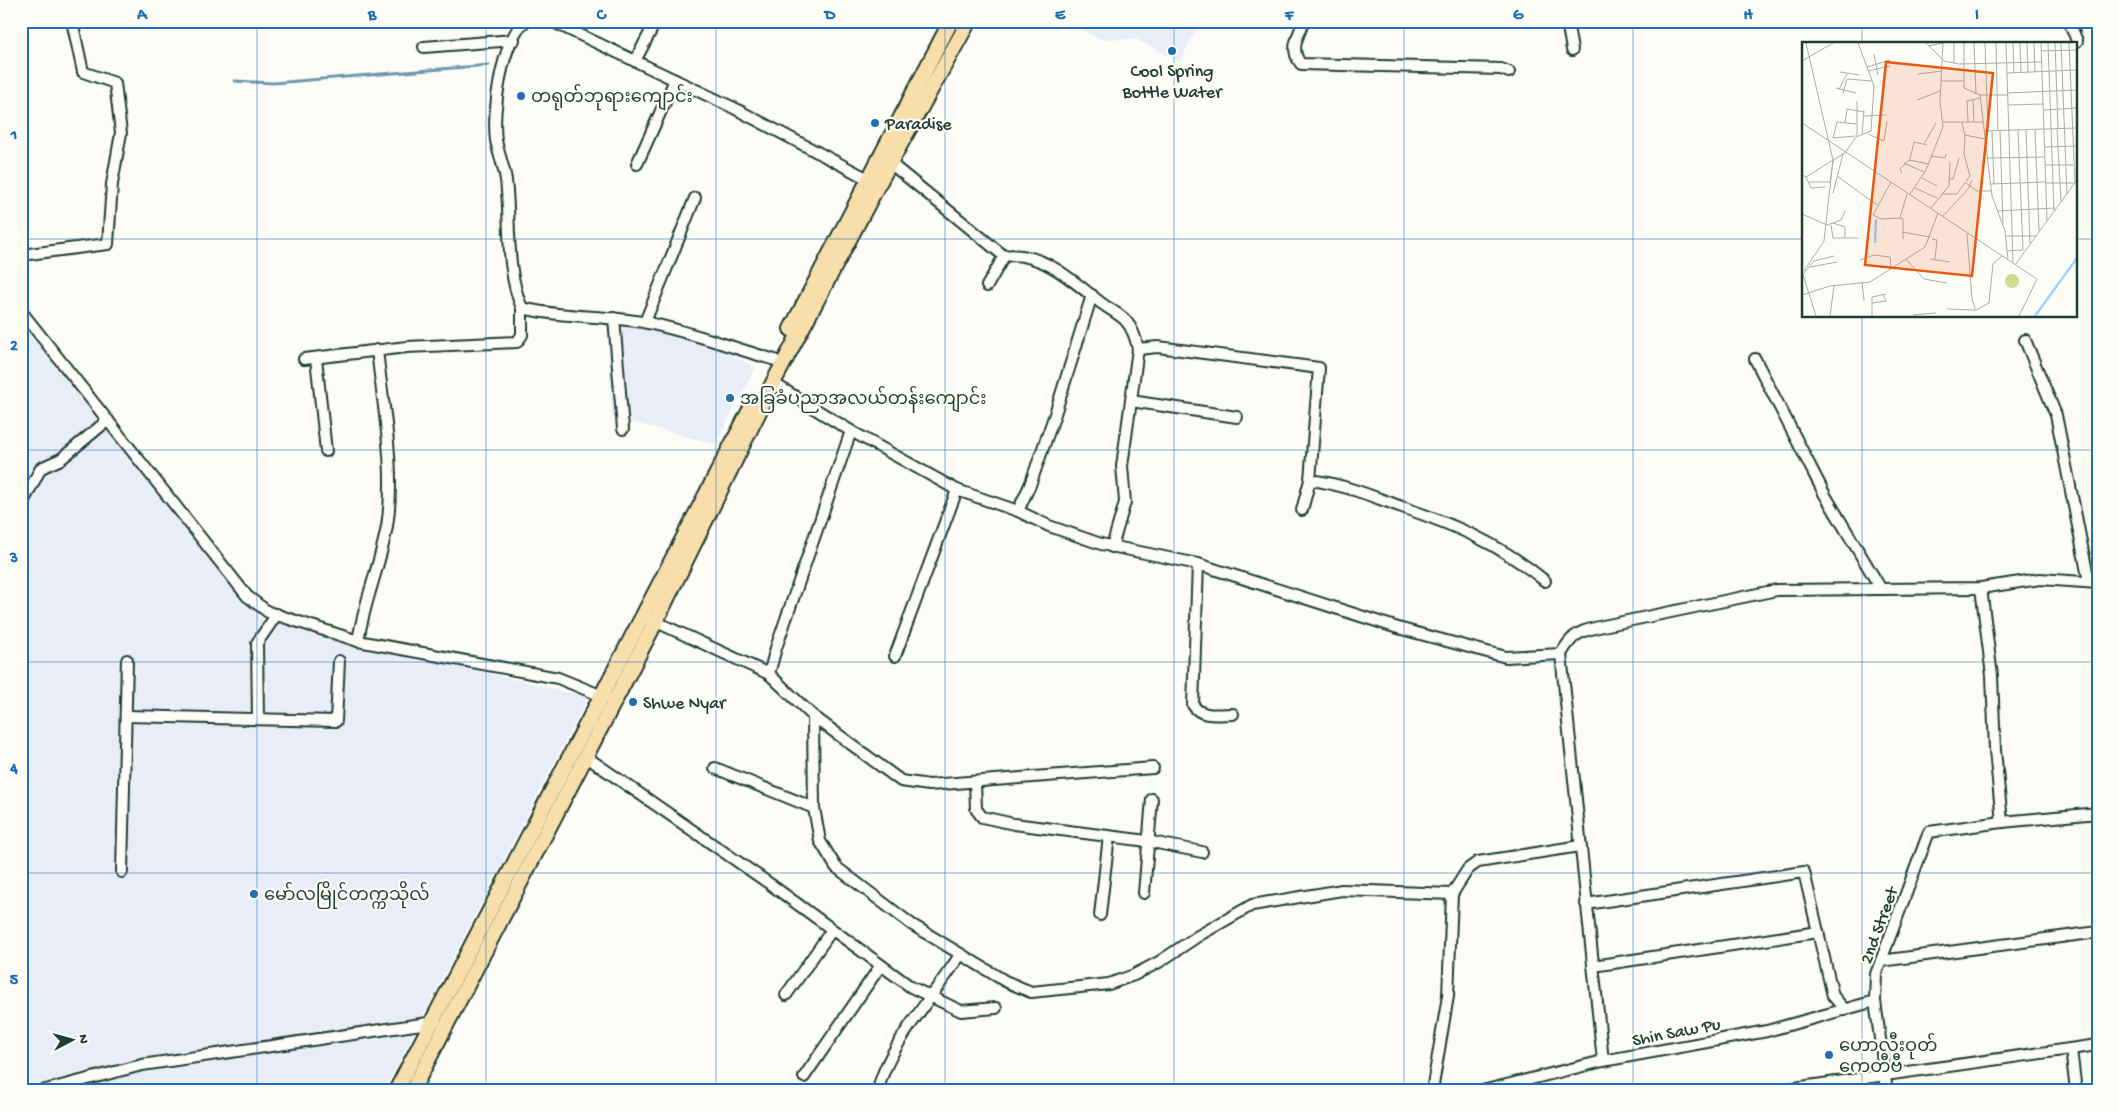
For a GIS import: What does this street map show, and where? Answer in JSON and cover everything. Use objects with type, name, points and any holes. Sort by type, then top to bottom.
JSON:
[{"type":"main road","points":[[396,1091],[431,1022],[608,698],[655,623],[951,21]]},
{"type":"main road","points":[[412,1091],[585,756],[643,614],[775,360],[874,180],[890,164],[969,21]]},
{"type":"street","points":[[21,256],[108,244],[112,184],[121,133],[115,82],[83,72],[72,21]]},
{"type":"street","points":[[304,359],[407,347],[517,342],[522,335],[522,308],[513,274],[506,180],[496,139],[495,110],[499,79],[514,40],[526,21]]},
{"type":"street","points":[[551,21],[734,108],[874,180]]},
{"type":"street","points":[[635,61],[656,21]]},
{"type":"street","points":[[1304,21],[1294,48],[1295,57],[1300,64],[1500,69],[1509,72]]},
{"type":"street","points":[[1567,21],[1572,50]]},
{"type":"street","points":[[2069,21],[2077,41]]},
{"type":"street","points":[[424,48],[514,40]]},
{"type":"street","points":[[637,164],[676,80]]},
{"type":"street","points":[[890,164],[1004,256],[1025,256],[1050,265],[1126,320],[1135,334],[1138,349],[1122,466],[1125,502],[1112,547]]},
{"type":"street","points":[[645,322],[695,198]]},
{"type":"street","points":[[987,286],[1004,256]]},
{"type":"street","points":[[1018,511],[1030,485],[1054,417],[1092,296]]},
{"type":"street","points":[[522,308],[565,316],[614,318],[645,322],[775,360]]},
{"type":"street","points":[[21,311],[247,596],[268,612],[358,641],[558,678],[608,698]]},
{"type":"street","points":[[614,318],[623,429]]},
{"type":"street","points":[[1603,1061],[1561,654],[1569,640],[1581,631],[1778,590],[1981,588],[2040,579],[2093,582],[2056,416],[2025,340]]},
{"type":"street","points":[[1138,349],[1158,346],[1319,368],[1310,480],[1302,510]]},
{"type":"street","points":[[358,641],[362,614],[379,561],[387,525],[390,479],[377,350]]},
{"type":"street","points":[[316,358],[326,451]]},
{"type":"street","points":[[1755,359],[1825,495],[1881,589]]},
{"type":"street","points":[[773,383],[851,431],[957,490],[1018,511],[1049,526],[1112,547],[1198,564],[1398,628],[1506,657],[1561,654]]},
{"type":"street","points":[[1131,401],[1237,417]]},
{"type":"street","points":[[21,506],[41,468],[61,459],[108,420]]},
{"type":"street","points":[[769,674],[776,648],[851,431]]},
{"type":"street","points":[[1310,480],[1350,488],[1445,521],[1505,552],[1545,581]]},
{"type":"street","points":[[895,656],[957,490]]},
{"type":"street","points":[[1198,564],[1193,705],[1198,712],[1203,714],[1233,714]]},
{"type":"street","points":[[1981,588],[1992,676],[1994,750],[2002,822],[2098,813]]},
{"type":"street","points":[[258,719],[257,643],[277,614]]},
{"type":"street","points":[[643,614],[655,623],[753,665],[769,674],[813,716],[901,781],[929,785],[1153,768]]},
{"type":"street","points":[[122,872],[127,660]]},
{"type":"street","points":[[127,716],[336,721],[339,661]]},
{"type":"street","points":[[813,716],[814,808],[820,841],[836,867],[911,924],[1005,981],[1032,992],[1041,993],[1109,984],[1134,975],[1160,962],[1198,936],[1252,906],[1342,890],[1452,894]]},
{"type":"street","points":[[585,756],[770,884],[911,988],[961,1010],[996,1008]]},
{"type":"street","points":[[715,768],[814,808]]},
{"type":"street","points":[[975,782],[976,809],[982,817],[1014,824],[1147,841],[1202,852]]},
{"type":"street","points":[[1144,893],[1152,799]]},
{"type":"street","name":"2nd Street","points":[[1887,1091],[1875,1001],[1876,974],[1929,832],[2002,822]]},
{"type":"street","points":[[1100,915],[1109,836]]},
{"type":"street","points":[[1432,1091],[1448,996],[1452,894],[1468,869],[1478,862],[1580,846]]},
{"type":"street","points":[[1586,904],[1804,872],[1833,996],[1845,1010]]},
{"type":"street","points":[[786,996],[832,930]]},
{"type":"street","points":[[1592,966],[1818,932]]},
{"type":"street","points":[[1881,961],[2098,932]]},
{"type":"street","points":[[878,1091],[881,1074],[885,1066],[960,955]]},
{"type":"street","points":[[804,1077],[881,965]]},
{"type":"street","name":"Shin Saw Pu","points":[[1482,1091],[1515,1087],[1603,1061],[1767,1031],[1875,1001]]},
{"type":"street","points":[[42,1091],[142,1065],[449,1020]]},
{"type":"street","points":[[1772,1091],[2098,1045]]},
{"type":"street","points":[[2071,1049],[2076,1091]]},
{"type":"shaded area","name":"Cool Spring Bottle Water","points":[[1065,21],[1200,21],[1180,62],[1136,39],[1099,39]]},
{"type":"shaded area","name":"မော်လမြိုင်တက္ကသိုလ်","points":[[21,321],[260,618],[588,697],[384,1091],[21,1091]]},
{"type":"shaded area","points":[[607,324],[646,329],[704,342],[756,367],[715,444],[612,417]]},
{"type":"waterway","points":[[235,81],[274,83],[489,65]]},
{"type":"place","name":"Cool Spring Bottle Water","points":[[1172,51]]},
{"type":"place","name":"တရုတ်ဘုရားကျောင်း","points":[[521,96]]},
{"type":"place","name":"Paradise","points":[[875,123]]},
{"type":"place","name":"အခြခံပညာအလယ်တန်းကျောင်း","points":[[730,398]]},
{"type":"place","name":"Shwe Nyar","points":[[633,702]]},
{"type":"place","name":"မော်လမြိုင်တက္ကသိုလ်","points":[[254,894]]},
{"type":"place","name":"ဟောလီးဝုတ် ကေတီဗီ","points":[[1829,1055]]}]
